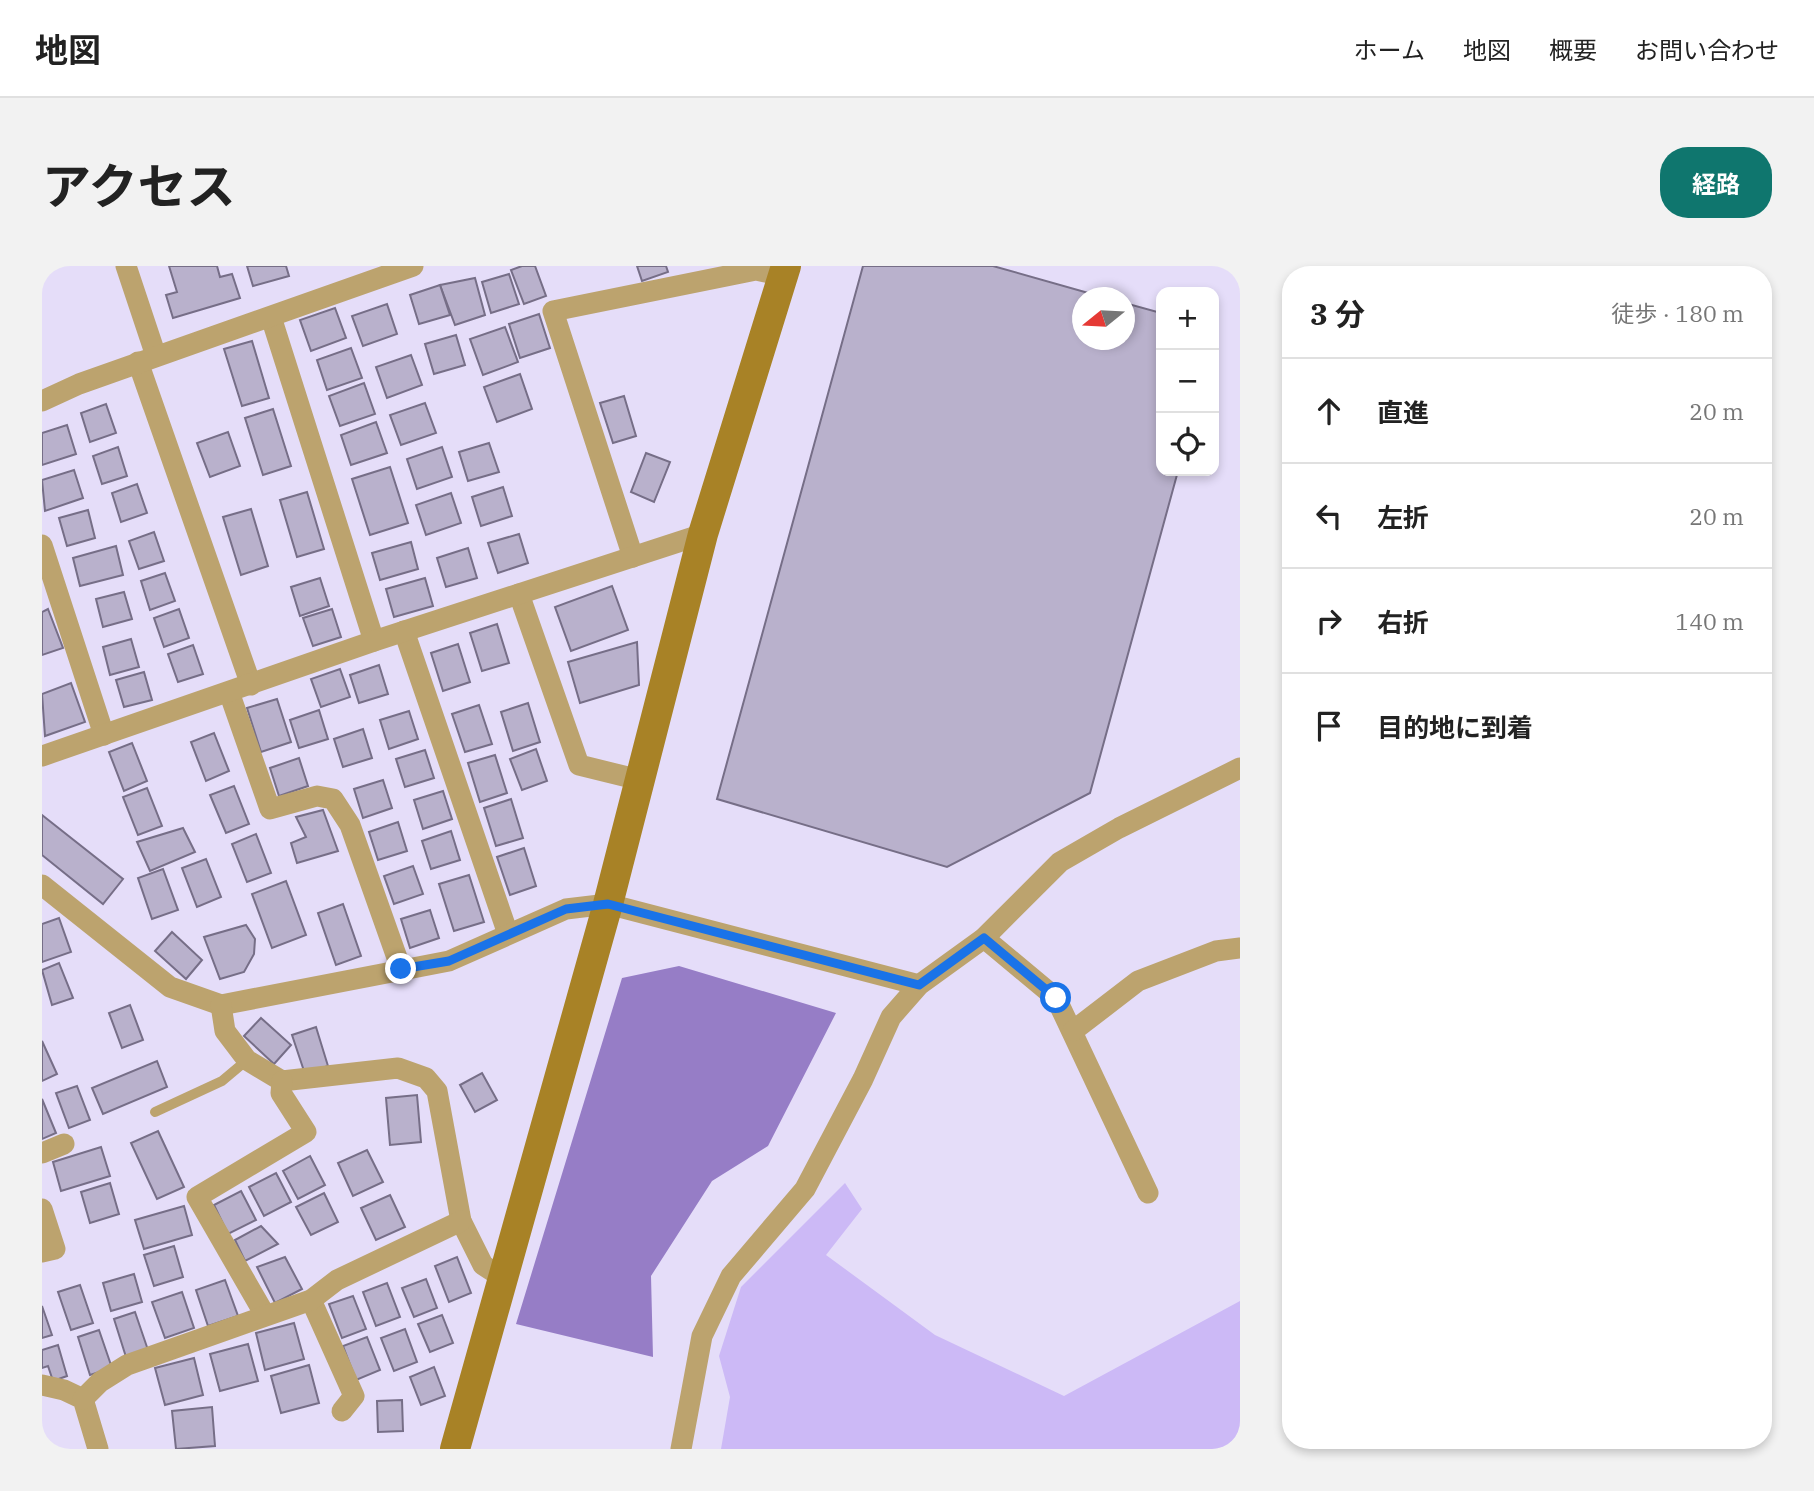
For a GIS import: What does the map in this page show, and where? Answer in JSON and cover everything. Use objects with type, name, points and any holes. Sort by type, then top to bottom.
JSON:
[{"type":"street","points":[[125,266],[147,359],[251,685]]},
{"type":"street","points":[[42,401],[147,359],[413,266]]},
{"type":"street","points":[[455,1449],[608,904],[702,534],[785,271],[756,270],[553,311],[633,557]]},
{"type":"street","points":[[271,317],[374,641]]},
{"type":"street","points":[[42,756],[374,641],[702,534]]},
{"type":"street","points":[[42,545],[104,735]]},
{"type":"street","points":[[519,594],[579,765],[640,780]]},
{"type":"street","points":[[404,631],[509,934]]},
{"type":"street","points":[[229,692],[270,808],[317,796],[333,799],[350,825],[401,969]]},
{"type":"street","points":[[681,1449],[702,1336],[731,1276],[805,1189],[863,1079],[891,1017],[919,985],[984,938],[1060,862],[1119,828],[1240,768]]},
{"type":"street","points":[[42,885],[170,987],[221,1005],[449,961],[566,909],[608,904],[919,985]]},
{"type":"street","points":[[984,938],[1056,998],[1148,1194]]},
{"type":"street","points":[[1073,1031],[1138,981],[1216,951],[1240,947]]},
{"type":"street","points":[[221,1005],[225,1031],[247,1060],[282,1081],[398,1068],[426,1078],[437,1091],[461,1222],[483,1265],[503,1279]]},
{"type":"street","points":[[265,1315],[197,1197],[306,1132],[281,1093],[282,1081]]},
{"type":"street","points":[[42,1153],[64,1144]]},
{"type":"street","points":[[42,1209],[55,1249],[42,1252]]},
{"type":"street","points":[[83,1399],[100,1382],[127,1365],[311,1300],[337,1280],[461,1222]]},
{"type":"street","points":[[311,1300],[354,1396],[342,1411]]},
{"type":"street","points":[[42,1385],[64,1390],[83,1399],[99,1449]]},
{"type":"lane","points":[[155,1111],[222,1081],[247,1060]]},
{"type":"shaded area","points":[[679,966],[836,1013],[768,1146],[712,1181],[651,1276],[653,1357],[516,1324],[622,978]]},
{"type":"shaded area","points":[[845,1183],[862,1209],[826,1255],[935,1335],[1064,1396],[1240,1301],[1240,1449],[721,1449],[730,1397],[719,1356],[741,1287]]},
{"type":"building","points":[[169,266],[217,266],[220,277],[232,274],[240,298],[173,318],[166,295],[177,292]]},
{"type":"building","points":[[247,266],[286,266],[289,276],[253,286]]},
{"type":"building","points":[[522,266],[535,266],[546,296],[524,304],[511,270]]},
{"type":"building","points":[[637,266],[666,266],[668,272],[642,281]]},
{"type":"building","points":[[863,266],[993,266],[1072,288],[1072,350],[1135,350],[1135,306],[1156,312],[1156,476],[1177,476],[1090,793],[947,867],[717,799]]},
{"type":"building","points":[[509,274],[519,304],[491,313],[482,282]]},
{"type":"building","points":[[475,278],[485,315],[455,325],[440,285]]},
{"type":"building","points":[[440,285],[450,315],[419,324],[410,295]]},
{"type":"building","points":[[387,304],[397,334],[363,346],[352,316]]},
{"type":"building","points":[[335,308],[346,338],[311,351],[300,320]]},
{"type":"building","points":[[539,314],[550,348],[520,358],[509,324]]},
{"type":"building","points":[[505,327],[518,362],[483,375],[470,339]]},
{"type":"building","points":[[456,335],[465,365],[434,374],[425,344]]},
{"type":"building","points":[[252,341],[269,398],[242,406],[224,349]]},
{"type":"building","points":[[351,348],[362,378],[327,390],[317,360]]},
{"type":"building","points":[[411,355],[422,385],[387,398],[376,367]]},
{"type":"building","points":[[520,374],[532,409],[497,422],[484,387]]},
{"type":"building","points":[[364,383],[375,414],[340,426],[329,396]]},
{"type":"building","points":[[624,396],[636,436],[613,443],[600,403]]},
{"type":"building","points":[[425,403],[436,433],[401,445],[390,415]]},
{"type":"building","points":[[106,404],[116,433],[90,442],[81,413]]},
{"type":"building","points":[[273,409],[291,466],[263,475],[245,418]]},
{"type":"building","points":[[376,422],[387,453],[351,465],[341,435]]},
{"type":"building","points":[[67,425],[76,454],[42,465],[42,433]]},
{"type":"building","points":[[228,432],[240,466],[210,477],[197,443]]},
{"type":"building","points":[[489,443],[499,472],[468,481],[459,452]]},
{"type":"building","points":[[118,447],[127,476],[102,484],[93,456]]},
{"type":"building","points":[[442,447],[452,477],[417,489],[407,459]]},
{"type":"building","points":[[646,453],[670,462],[654,502],[631,492]]},
{"type":"building","points":[[390,467],[408,523],[370,535],[352,479]]},
{"type":"building","points":[[74,470],[83,498],[45,511],[42,480]]},
{"type":"building","points":[[137,484],[147,513],[121,522],[112,493]]},
{"type":"building","points":[[503,487],[512,516],[481,526],[472,497]]},
{"type":"building","points":[[307,492],[324,549],[297,557],[280,500]]},
{"type":"building","points":[[451,493],[461,523],[426,535],[416,505]]},
{"type":"building","points":[[251,509],[268,566],[241,575],[223,517]]},
{"type":"building","points":[[88,510],[95,538],[67,546],[59,518]]},
{"type":"building","points":[[154,532],[164,561],[139,569],[129,541]]},
{"type":"building","points":[[519,534],[528,563],[498,573],[488,543]]},
{"type":"building","points":[[411,542],[418,569],[380,580],[372,553]]},
{"type":"building","points":[[116,546],[123,575],[80,586],[73,558]]},
{"type":"building","points":[[468,548],[477,578],[446,587],[437,558]]},
{"type":"building","points":[[165,573],[175,601],[150,610],[141,581]]},
{"type":"building","points":[[320,578],[329,606],[300,616],[291,587]]},
{"type":"building","points":[[425,578],[433,606],[394,617],[386,589]]},
{"type":"building","points":[[612,586],[628,630],[571,651],[555,607]]},
{"type":"building","points":[[124,592],[132,619],[103,627],[96,599]]},
{"type":"building","points":[[48,609],[63,648],[42,655],[42,612]]},
{"type":"building","points":[[179,609],[189,638],[164,647],[154,618]]},
{"type":"building","points":[[332,609],[341,637],[313,646],[303,618]]},
{"type":"building","points":[[497,624],[509,663],[482,671],[470,633]]},
{"type":"building","points":[[131,639],[139,667],[110,675],[103,647]]},
{"type":"building","points":[[637,642],[639,685],[580,703],[568,662]]},
{"type":"building","points":[[458,644],[470,682],[443,691],[431,653]]},
{"type":"building","points":[[193,645],[203,674],[178,682],[168,654]]},
{"type":"building","points":[[379,665],[388,694],[359,703],[350,675]]},
{"type":"building","points":[[340,669],[350,697],[321,707],[311,679]]},
{"type":"building","points":[[144,672],[152,700],[124,707],[116,680]]},
{"type":"building","points":[[71,683],[85,722],[45,736],[42,694]]},
{"type":"building","points":[[277,699],[291,742],[261,752],[247,708]]},
{"type":"building","points":[[528,703],[540,742],[513,751],[501,712]]},
{"type":"building","points":[[479,705],[492,744],[465,752],[452,714]]},
{"type":"building","points":[[319,710],[328,739],[299,748],[290,720]]},
{"type":"building","points":[[409,711],[418,739],[389,749],[380,720]]},
{"type":"building","points":[[363,729],[372,758],[343,767],[334,739]]},
{"type":"building","points":[[214,733],[229,771],[206,781],[191,742]]},
{"type":"building","points":[[132,743],[147,781],[124,791],[109,752]]},
{"type":"building","points":[[536,749],[547,781],[522,790],[510,759]]},
{"type":"building","points":[[425,750],[434,778],[405,787],[396,759]]},
{"type":"building","points":[[495,755],[507,793],[480,802],[468,763]]},
{"type":"building","points":[[299,758],[308,786],[279,796],[270,768]]},
{"type":"building","points":[[383,780],[392,808],[363,818],[354,789]]},
{"type":"building","points":[[234,786],[249,824],[226,833],[210,795]]},
{"type":"building","points":[[147,788],[162,826],[138,835],[123,797]]},
{"type":"building","points":[[443,791],[452,819],[423,829],[414,800]]},
{"type":"building","points":[[511,799],[523,838],[496,846],[484,808]]},
{"type":"building","points":[[323,810],[338,851],[297,863],[291,843],[306,837],[296,817]]},
{"type":"building","points":[[42,815],[123,879],[103,904],[42,855]]},
{"type":"building","points":[[398,822],[407,851],[378,860],[369,832]]},
{"type":"building","points":[[183,828],[195,852],[150,871],[137,842]]},
{"type":"building","points":[[451,831],[460,860],[431,869],[422,841]]},
{"type":"building","points":[[256,834],[271,873],[247,882],[232,844]]},
{"type":"building","points":[[524,848],[536,886],[510,895],[497,857]]},
{"type":"building","points":[[206,859],[221,897],[197,907],[182,868]]},
{"type":"building","points":[[413,866],[423,894],[394,904],[384,876]]},
{"type":"building","points":[[163,869],[178,910],[152,919],[138,878]]},
{"type":"building","points":[[469,875],[484,922],[454,931],[439,884]]},
{"type":"building","points":[[286,881],[306,935],[272,948],[252,894]]},
{"type":"building","points":[[343,904],[361,956],[336,965],[318,913]]},
{"type":"building","points":[[430,910],[439,938],[410,948],[401,919]]},
{"type":"building","points":[[59,918],[71,952],[42,962],[42,924]]},
{"type":"building","points":[[246,925],[255,939],[254,954],[244,972],[220,979],[204,937]]},
{"type":"building","points":[[172,932],[202,960],[186,979],[155,951]]},
{"type":"building","points":[[59,963],[73,998],[52,1005],[42,970]]},
{"type":"building","points":[[130,1005],[143,1040],[122,1048],[109,1013]]},
{"type":"building","points":[[261,1018],[291,1045],[274,1064],[244,1036]]},
{"type":"building","points":[[316,1027],[328,1066],[305,1074],[292,1035]]},
{"type":"building","points":[[42,1041],[57,1074],[42,1081]]},
{"type":"building","points":[[157,1061],[167,1087],[103,1114],[92,1088]]},
{"type":"building","points":[[482,1073],[497,1100],[475,1112],[460,1085]]},
{"type":"building","points":[[77,1086],[90,1120],[69,1128],[56,1093]]},
{"type":"building","points":[[417,1095],[421,1142],[390,1145],[386,1098]]},
{"type":"building","points":[[42,1099],[56,1133],[42,1139]]},
{"type":"building","points":[[158,1131],[184,1187],[157,1199],[131,1143]]},
{"type":"building","points":[[101,1147],[110,1176],[61,1191],[53,1162]]},
{"type":"building","points":[[367,1150],[383,1182],[353,1196],[338,1163]]},
{"type":"building","points":[[310,1156],[325,1185],[298,1199],[283,1171]]},
{"type":"building","points":[[276,1173],[291,1202],[264,1216],[249,1187]]},
{"type":"building","points":[[110,1183],[119,1214],[90,1223],[81,1192]]},
{"type":"building","points":[[241,1191],[256,1220],[228,1234],[214,1205]]},
{"type":"building","points":[[324,1193],[338,1222],[311,1235],[296,1207]]},
{"type":"building","points":[[390,1195],[405,1227],[376,1240],[361,1208]]},
{"type":"building","points":[[184,1206],[192,1235],[144,1249],[135,1220]]},
{"type":"building","points":[[261,1226],[278,1244],[245,1261],[235,1240]]},
{"type":"building","points":[[174,1246],[183,1277],[154,1286],[144,1255]]},
{"type":"building","points":[[285,1257],[302,1289],[275,1303],[257,1267]]},
{"type":"building","points":[[457,1257],[471,1293],[449,1302],[435,1266]]},
{"type":"building","points":[[134,1274],[142,1302],[111,1311],[103,1283]]},
{"type":"building","points":[[426,1279],[437,1308],[414,1317],[402,1288]]},
{"type":"building","points":[[225,1280],[238,1316],[208,1326],[196,1290]]},
{"type":"building","points":[[387,1283],[400,1317],[376,1326],[363,1292]]},
{"type":"building","points":[[80,1285],[93,1323],[71,1330],[58,1292]]},
{"type":"building","points":[[182,1292],[194,1328],[165,1338],[152,1302]]},
{"type":"building","points":[[353,1296],[366,1329],[342,1338],[329,1304]]},
{"type":"building","points":[[42,1306],[52,1335],[42,1338]]},
{"type":"building","points":[[135,1312],[148,1350],[126,1357],[114,1319]]},
{"type":"building","points":[[442,1315],[453,1343],[430,1352],[418,1324]]},
{"type":"building","points":[[294,1323],[304,1359],[265,1370],[256,1333]]},
{"type":"building","points":[[405,1329],[417,1362],[394,1371],[381,1338]]},
{"type":"building","points":[[99,1330],[112,1368],[90,1375],[78,1337]]},
{"type":"building","points":[[367,1337],[380,1370],[356,1380],[343,1346]]},
{"type":"building","points":[[248,1344],[258,1381],[220,1391],[210,1354]]},
{"type":"building","points":[[58,1345],[67,1376],[53,1381],[48,1366],[42,1368],[42,1350]]},
{"type":"building","points":[[194,1358],[203,1395],[165,1405],[155,1368]]},
{"type":"building","points":[[309,1365],[319,1403],[281,1413],[271,1376]]},
{"type":"building","points":[[434,1367],[445,1396],[421,1405],[410,1377]]},
{"type":"building","points":[[402,1400],[403,1431],[378,1432],[377,1401]]},
{"type":"building","points":[[212,1407],[215,1446],[176,1449],[172,1411]]},
{"type":"route","points":[[401,969],[449,961],[566,909],[608,904],[919,985],[984,938],[1056,998]]}]
